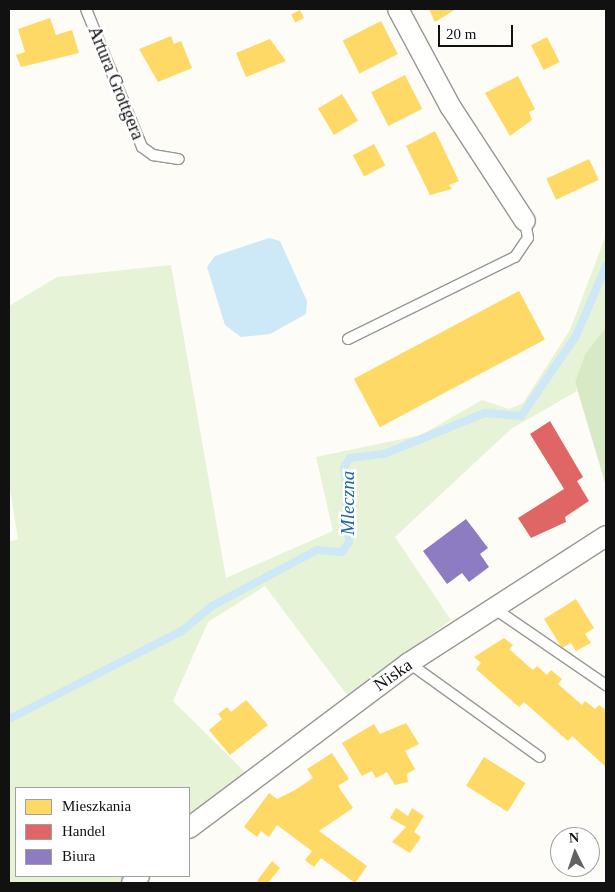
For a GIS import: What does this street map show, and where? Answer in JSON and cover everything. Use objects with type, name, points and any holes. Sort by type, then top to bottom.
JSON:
[{"type":"street","points":[[398,9],[450,106],[525,221]]},
{"type":"street","name":"Niska","points":[[190,827],[409,663],[606,536]]},
{"type":"lane","name":"Artura Grottgera","points":[[86,9],[142,147],[153,155],[179,158]]},
{"type":"lane","points":[[348,339],[515,257],[528,238],[525,221]]},
{"type":"lane","points":[[494,609],[606,685]]},
{"type":"lane","points":[[409,663],[540,757]]},
{"type":"green space","points":[[606,235],[606,327],[585,354],[575,382],[577,391],[511,429],[395,537],[451,620],[347,695],[265,586],[208,622],[173,701],[247,774],[190,817],[190,787],[15,787],[15,877],[129,877],[122,883],[9,883],[9,542],[18,539],[9,483],[9,306],[57,277],[171,265],[226,578],[333,531],[316,457],[421,435],[482,400],[509,409],[523,403],[570,330]]},
{"type":"green space","points":[[606,327],[606,486],[575,382],[585,354]]},
{"type":"water","points":[[269,238],[280,241],[307,301],[306,314],[270,334],[241,337],[225,325],[207,267],[215,256]]},
{"type":"building: Mieszkania","points":[[429,9],[456,9],[435,22]]},
{"type":"building: Mieszkania","points":[[300,10],[304,18],[295,23],[291,15]]},
{"type":"building: Mieszkania","points":[[50,18],[56,35],[72,30],[79,53],[21,67],[16,55],[25,52],[18,29]]},
{"type":"building: Mieszkania","points":[[381,21],[398,54],[359,73],[343,41]]},
{"type":"building: Mieszkania","points":[[171,36],[174,44],[181,41],[192,68],[158,82],[139,49]]},
{"type":"building: Mieszkania","points":[[547,37],[560,62],[544,70],[531,45]]},
{"type":"building: Mieszkania","points":[[270,39],[286,61],[246,77],[236,53]]},
{"type":"building: Mieszkania","points":[[405,75],[422,109],[388,126],[371,92]]},
{"type":"building: Mieszkania","points":[[518,76],[535,109],[529,112],[532,120],[510,136],[485,93]]},
{"type":"building: Mieszkania","points":[[342,94],[358,121],[334,135],[318,108]]},
{"type":"building: Mieszkania","points":[[435,131],[459,181],[449,185],[452,189],[430,195],[406,146]]},
{"type":"building: Mieszkania","points":[[374,144],[385,165],[364,176],[353,155]]},
{"type":"building: Mieszkania","points":[[589,159],[599,180],[556,200],[546,179]]},
{"type":"building: Mieszkania","points":[[519,291],[545,340],[380,427],[354,379]]},
{"type":"building: Mieszkania","points":[[576,599],[594,628],[585,634],[591,643],[576,651],[571,643],[562,648],[544,619]]},
{"type":"building: Mieszkania","points":[[504,638],[513,645],[509,649],[533,670],[537,666],[547,675],[551,670],[562,679],[558,684],[582,705],[585,701],[595,709],[599,705],[606,710],[606,767],[572,736],[568,741],[524,702],[519,707],[476,669],[481,663],[474,657]]},
{"type":"building: Mieszkania","points":[[246,700],[268,725],[230,755],[209,730],[222,719],[218,714],[227,707],[231,712]]},
{"type":"building: Mieszkania","points":[[406,723],[419,744],[405,751],[415,769],[407,774],[408,782],[395,785],[387,772],[376,778],[372,771],[362,776],[342,743],[374,724],[380,734]]},
{"type":"building: Mieszkania","points":[[332,753],[349,779],[338,786],[353,808],[319,831],[367,866],[355,883],[321,858],[314,867],[305,860],[312,851],[277,825],[269,837],[261,831],[257,837],[244,827],[269,793],[277,799],[295,790],[313,778],[307,769]]},
{"type":"building: Mieszkania","points":[[484,757],[526,783],[508,812],[466,786]]},
{"type":"building: Mieszkania","points":[[396,808],[408,816],[412,808],[424,816],[414,832],[421,837],[410,853],[392,842],[406,827],[390,818]]},
{"type":"building: Mieszkania","points":[[272,861],[280,868],[268,883],[260,883],[257,881]]},
{"type":"building: Handel","points":[[550,421],[583,477],[577,481],[589,501],[565,517],[566,522],[531,538],[518,518],[564,489],[530,434]]},
{"type":"building: Biura","points":[[466,519],[488,548],[480,554],[489,567],[469,582],[462,573],[447,584],[423,551]]},
{"type":"waterway","name":"Mleczna","points":[[9,719],[182,631],[212,606],[317,550],[342,552],[349,542],[344,467],[350,458],[384,454],[485,413],[521,416],[576,336],[606,266]]}]
